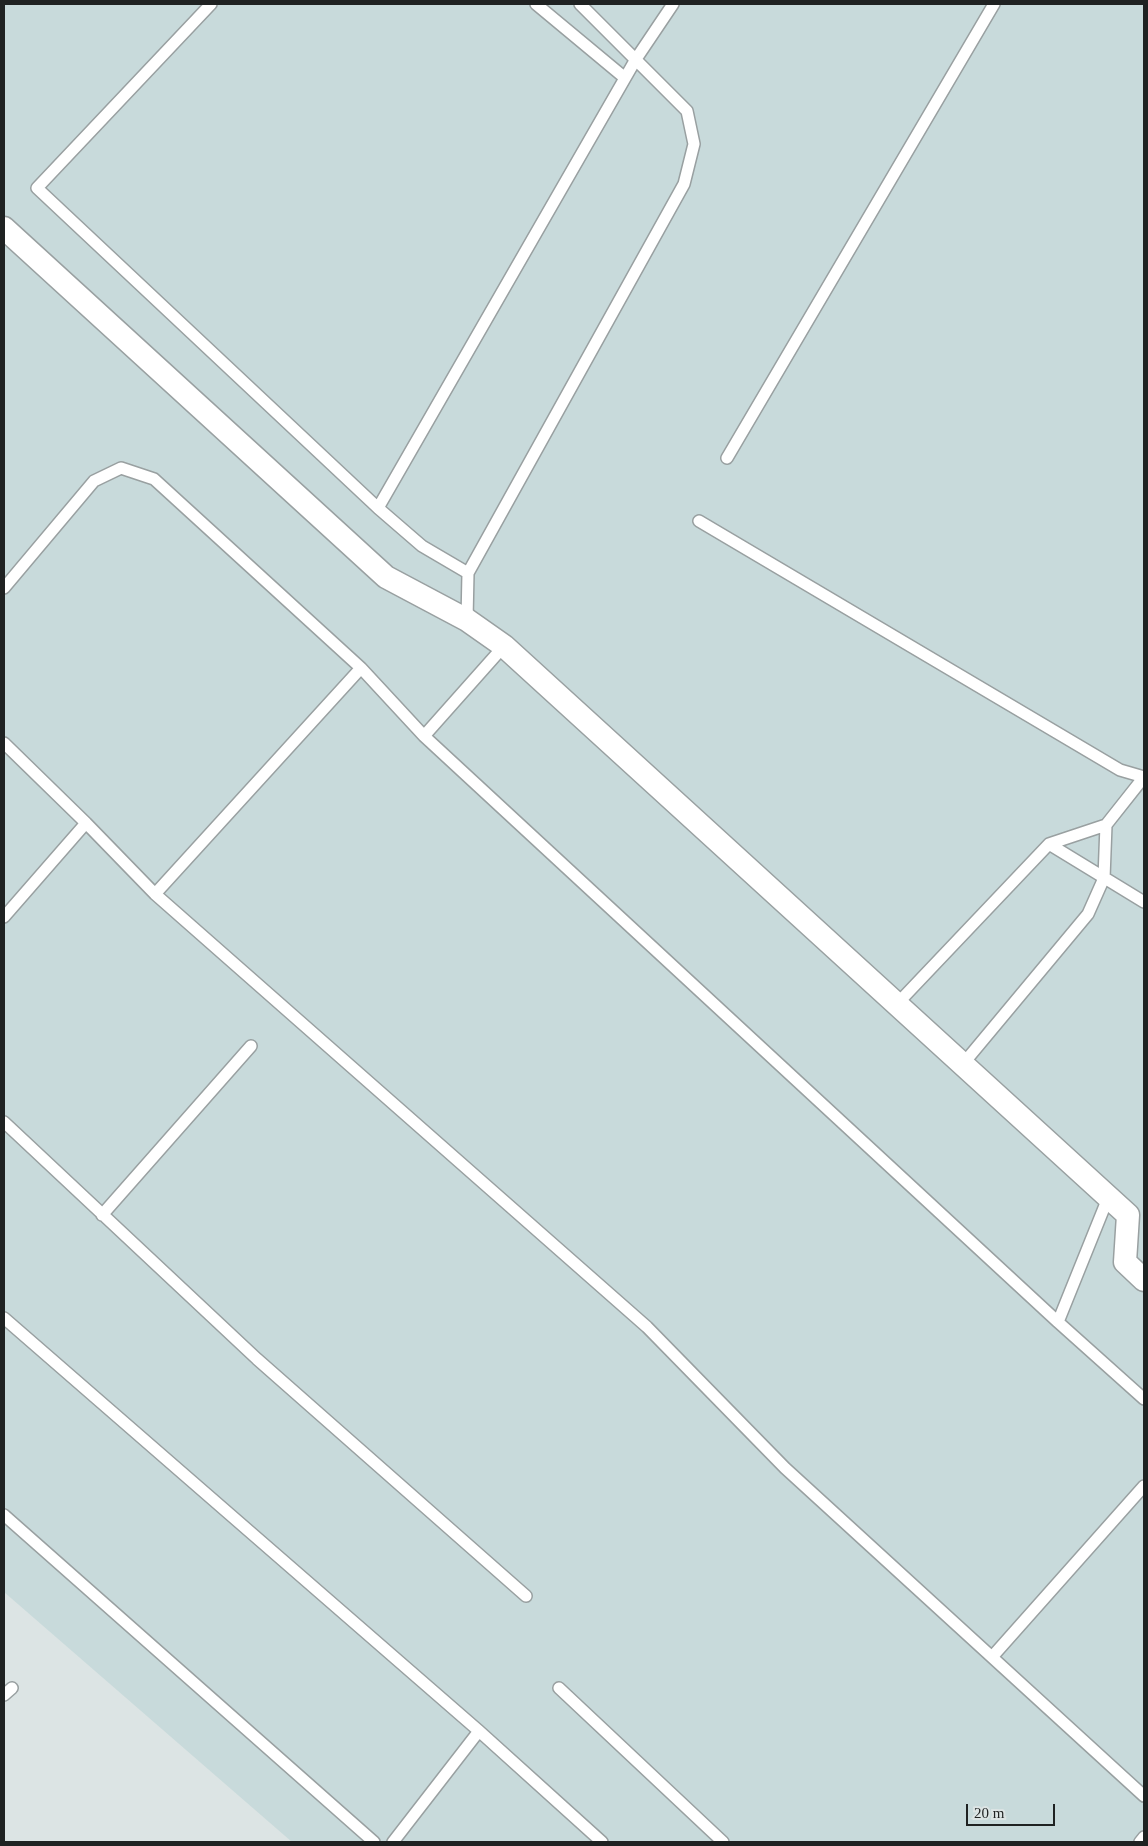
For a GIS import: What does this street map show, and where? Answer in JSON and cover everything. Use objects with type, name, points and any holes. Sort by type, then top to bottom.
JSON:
[{"type":"street","points":[[4,228],[386,577],[467,620],[504,646],[1108,1198],[1136,1216],[1124,1262],[1144,1280]]},
{"type":"lane","points":[[211,4],[37,188],[378,508],[422,546],[468,573]]},
{"type":"lane","points":[[536,4],[625,78]]},
{"type":"lane","points":[[467,620],[468,573],[684,184],[694,144],[687,110],[580,4]]},
{"type":"lane","points":[[378,508],[636,59],[673,4]]},
{"type":"lane","points":[[727,458],[994,4]]},
{"type":"lane","points":[[4,588],[94,480],[121,468],[154,479],[361,668],[424,736],[1058,1322],[1144,1399]]},
{"type":"lane","points":[[699,521],[1120,770],[1144,777],[1106,825],[1049,844],[897,1004]]},
{"type":"lane","points":[[424,736],[504,646]]},
{"type":"lane","points":[[155,894],[361,668]]},
{"type":"lane","points":[[4,744],[86,823],[155,894],[647,1327],[785,1468],[1144,1796]]},
{"type":"lane","points":[[4,917],[86,823]]},
{"type":"lane","points":[[963,1064],[1088,914],[1104,878],[1106,825]]},
{"type":"lane","points":[[1049,844],[1144,902]]},
{"type":"lane","points":[[102,1215],[251,1046]]},
{"type":"lane","points":[[4,1122],[257,1358],[526,1596]]},
{"type":"lane","points":[[1058,1322],[1108,1198]]},
{"type":"lane","points":[[4,1318],[479,1731],[602,1842]]},
{"type":"lane","points":[[992,1657],[1144,1486]]},
{"type":"lane","points":[[4,1515],[374,1842]]},
{"type":"lane","points":[[559,1688],[724,1842]]},
{"type":"lane","points":[[392,1842],[479,1731]]},
{"type":"lane","points":[[1140,1842],[1144,1837]]},
{"type":"shaded area","points":[[4,4],[1144,4],[1144,1842],[292,1842],[4,1592]]}]
